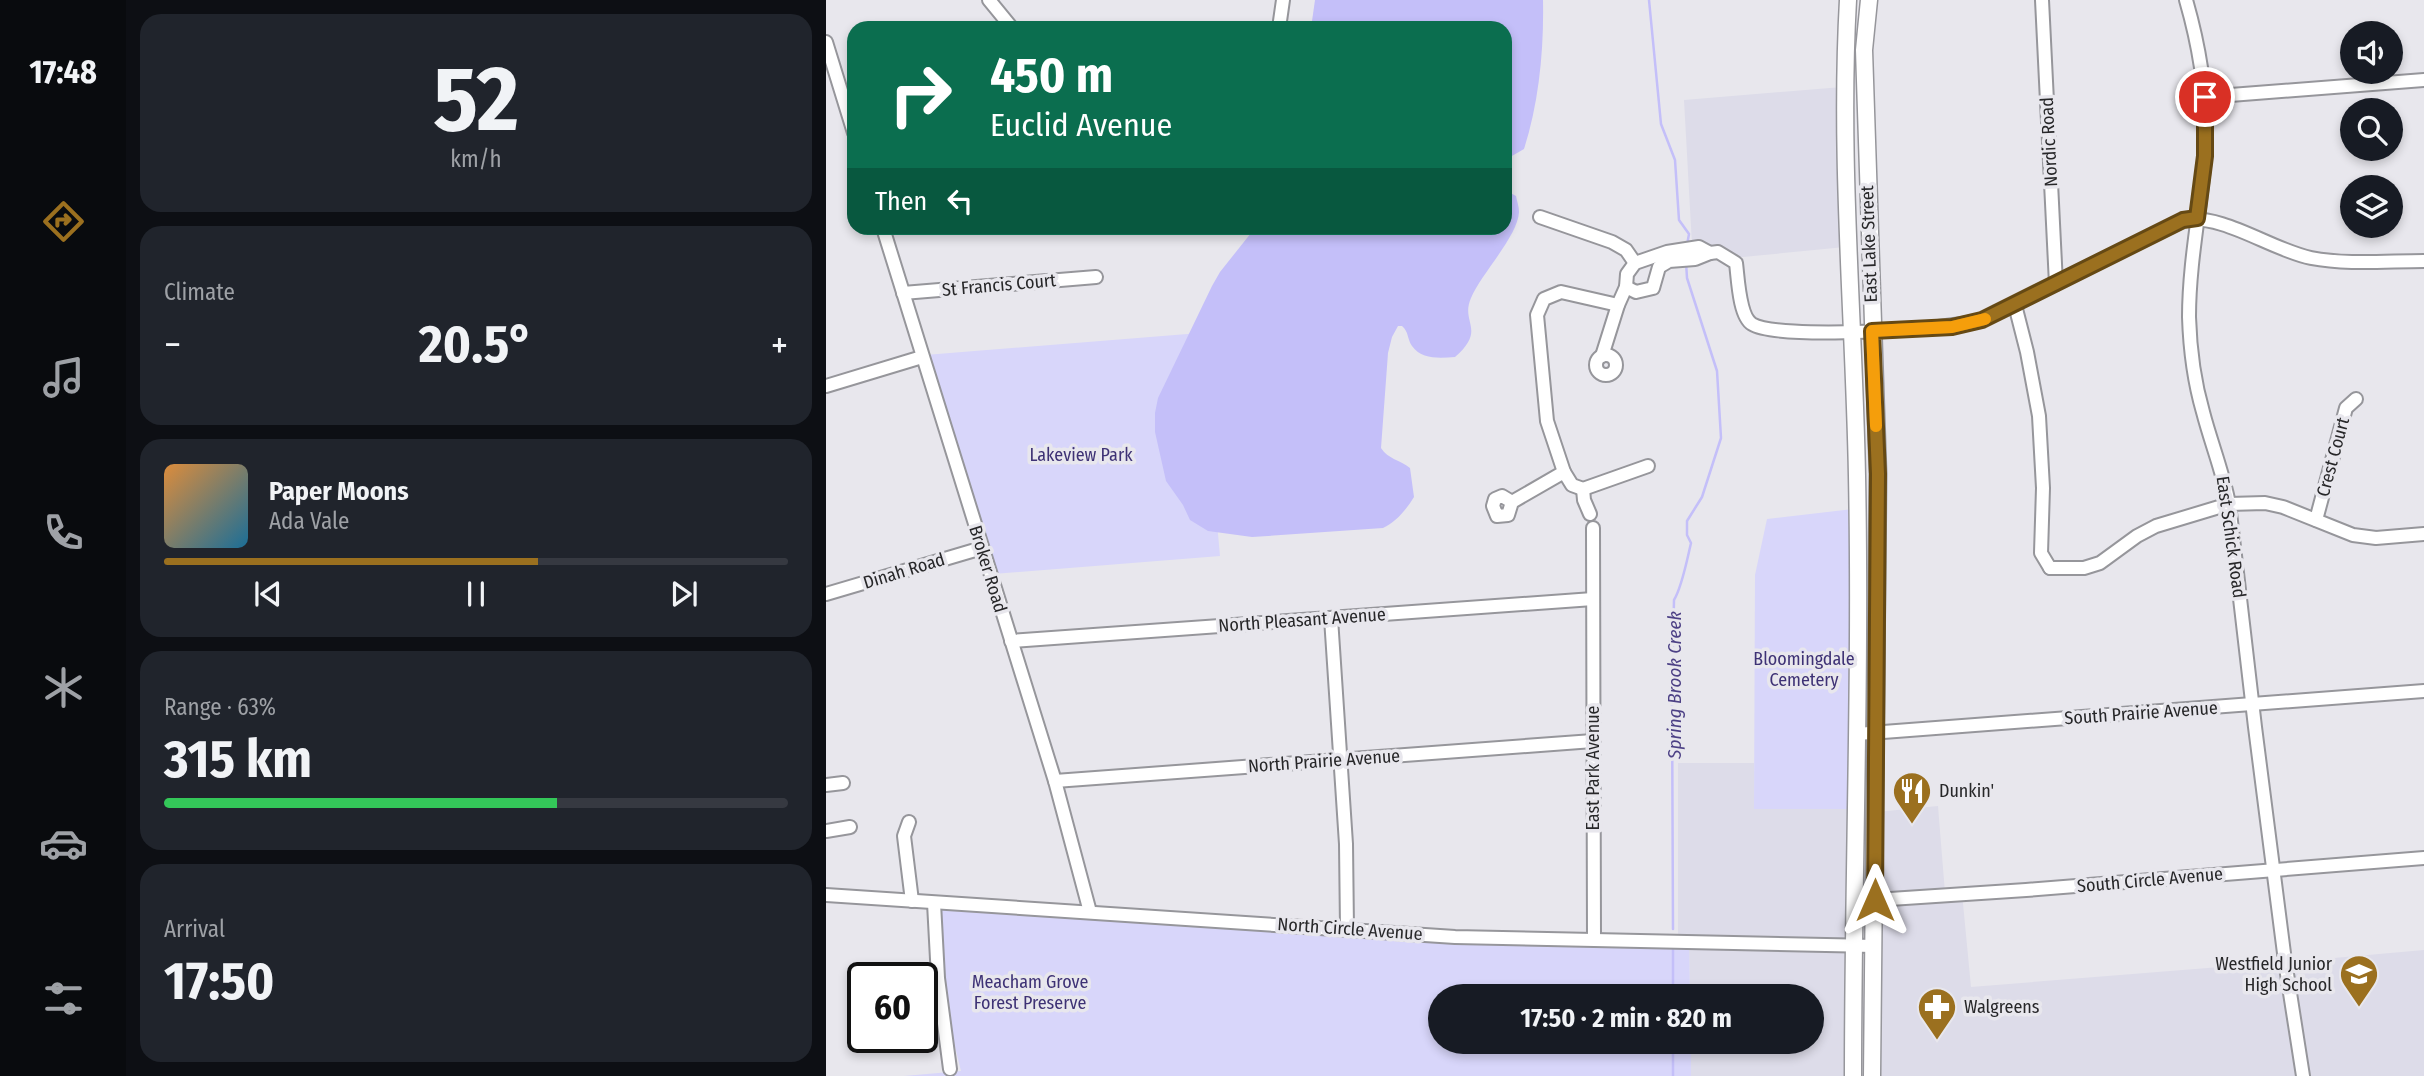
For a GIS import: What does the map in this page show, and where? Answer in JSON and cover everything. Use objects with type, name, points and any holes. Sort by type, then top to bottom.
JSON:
[{"type":"main road","name":"East Lake Street","points":[[1848,0],[1845,52],[1857,474],[1853,1076]]},
{"type":"main road","name":"East Lake Street","points":[[1869,0],[1864,50],[1878,474],[1872,1076]]},
{"type":"street","points":[[989,0],[1006,21]]},
{"type":"street","points":[[1280,21],[1283,0]]},
{"type":"street","name":"Nordic Road","points":[[2042,0],[2056,284]]},
{"type":"street","name":"East Schick Road","points":[[2186,0],[2199,52],[2205,97],[2205,156],[2190,289],[2192,358],[2202,410],[2222,471],[2229,504],[2252,704],[2303,1076]]},
{"type":"street","points":[[826,42],[829,65],[847,114]]},
{"type":"street","points":[[2205,97],[2424,80]]},
{"type":"street","points":[[1540,217],[1612,242],[1626,250],[1635,262]]},
{"type":"street","points":[[1602,356],[1626,287],[1627,274],[1635,262],[1686,254],[1718,252],[1736,263],[1743,311],[1751,324],[1769,330],[1851,331],[1968,325],[2015,305],[2183,220],[2197,218],[2223,225],[2290,253],[2317,259],[2424,261]]},
{"type":"street","name":"Broker Road","points":[[885,235],[1055,781],[1090,912]]},
{"type":"street","points":[[1626,287],[1636,292],[1653,288],[1659,267],[1686,254]]},
{"type":"street","name":"St Francis Court","points":[[902,292],[1096,277]]},
{"type":"street","points":[[1618,305],[1561,292],[1544,299],[1537,315],[1547,421],[1564,472],[1572,485],[1583,489],[1648,466]]},
{"type":"street","points":[[2015,305],[2039,416],[2043,488],[2041,553],[2048,571],[2084,568],[2100,563],[2137,536],[2156,526],[2229,504],[2264,503],[2292,510],[2353,535],[2376,538],[2424,534]]},
{"type":"street","points":[[826,386],[922,357]]},
{"type":"street","name":"Crest Court","points":[[2316,520],[2346,408],[2356,399]]},
{"type":"street","points":[[1512,502],[1564,472]]},
{"type":"street","points":[[1583,489],[1584,500],[1591,514]]},
{"type":"street","name":"East Park Avenue","points":[[1593,528],[1594,938]]},
{"type":"street","name":"Dinah Road","points":[[826,594],[982,548]]},
{"type":"street","name":"North Pleasant Avenue","points":[[1011,641],[1593,599]]},
{"type":"street","points":[[1331,618],[1342,759],[1347,929]]},
{"type":"street","name":"South Prairie Avenue","points":[[1857,734],[2424,691]]},
{"type":"street","name":"North Prairie Avenue","points":[[1055,781],[1593,741]]},
{"type":"street","points":[[826,785],[843,783]]},
{"type":"street","points":[[909,822],[904,836],[912,901]]},
{"type":"street","points":[[826,831],[850,827]]},
{"type":"street","name":"South Circle Avenue","points":[[1875,900],[2424,858]]},
{"type":"street","name":"North Circle Avenue","points":[[826,895],[1455,937],[1874,946]]},
{"type":"street","points":[[934,903],[938,978],[950,1069]]},
{"type":"shaded area","points":[[1315,0],[1543,0],[1540,76],[1524,149],[1512,156],[1512,21],[1312,21]]},
{"type":"shaded area","points":[[1842,87],[1845,247],[1723,259],[1712,256],[1693,263],[1684,100]]},
{"type":"shaded area","points":[[1512,194],[1516,196],[1519,212],[1512,232]]},
{"type":"shaded area","points":[[1249,235],[1510,235],[1471,298],[1468,314],[1471,333],[1455,357],[1421,354],[1410,343],[1402,326],[1398,326],[1392,337],[1388,353],[1381,448],[1387,455],[1410,468],[1414,497],[1400,515],[1383,528],[1252,537],[1208,531],[1190,520],[1166,481],[1155,432],[1155,413],[1158,398],[1220,272]]},
{"type":"shaded area","points":[[1678,763],[1754,763],[1755,809],[1853,809],[1850,942],[1678,937]]},
{"type":"shaded area","points":[[1938,806],[1945,893],[1962,893],[1971,987],[2283,962],[2300,1076],[1875,1076],[1877,812]]},
{"type":"shaded area","points":[[1689,944],[1848,950],[1848,1076],[1691,1076],[1691,1054],[1824,1054],[1824,984],[1690,984]]},
{"type":"shaded area","name":"Westfield Junior High School","points":[[2424,950],[2424,1076],[2305,1076],[2289,962]]},
{"type":"green space","name":"Lakeview Park","points":[[1200,333],[1220,556],[993,574],[925,355]]},
{"type":"green space","name":"Bloomingdale Cemetery","points":[[1853,509],[1853,809],[1754,809],[1755,575],[1767,519]]},
{"type":"green space","name":"Meacham Grove Forest Preserve","points":[[934,903],[1455,937],[1689,940],[1690,984],[1428,984],[1428,1054],[1691,1054],[1691,1076],[904,1076],[961,1071],[938,978]]},
{"type":"waterway","name":"Spring Brook Creek","points":[[1649,0],[1661,124],[1675,160],[1679,220],[1689,234],[1687,245]]},
{"type":"waterway","name":"Spring Brook Creek","points":[[1673,929],[1674,600],[1682,581],[1691,543],[1687,535],[1687,521],[1702,497],[1721,438],[1717,371],[1687,278],[1686,262]]},
{"type":"waterway","name":"Spring Brook Creek","points":[[1673,947],[1673,984]]},
{"type":"waterway","name":"Spring Brook Creek","points":[[1673,1054],[1673,1076]]},
{"type":"slow traffic","points":[[1876,426],[1872,331],[1952,327],[1985,319]]},
{"type":"place","name":"Dunkin'","points":[[1912,825]]},
{"type":"place","name":"Westfield Junior High School","points":[[2359,1008]]},
{"type":"place","name":"Walgreens","points":[[1937,1041]]},
{"type":"route","points":[[1875,900],[1878,474],[1872,331],[1968,325],[2183,220],[2197,218],[2205,156],[2205,97]]}]
